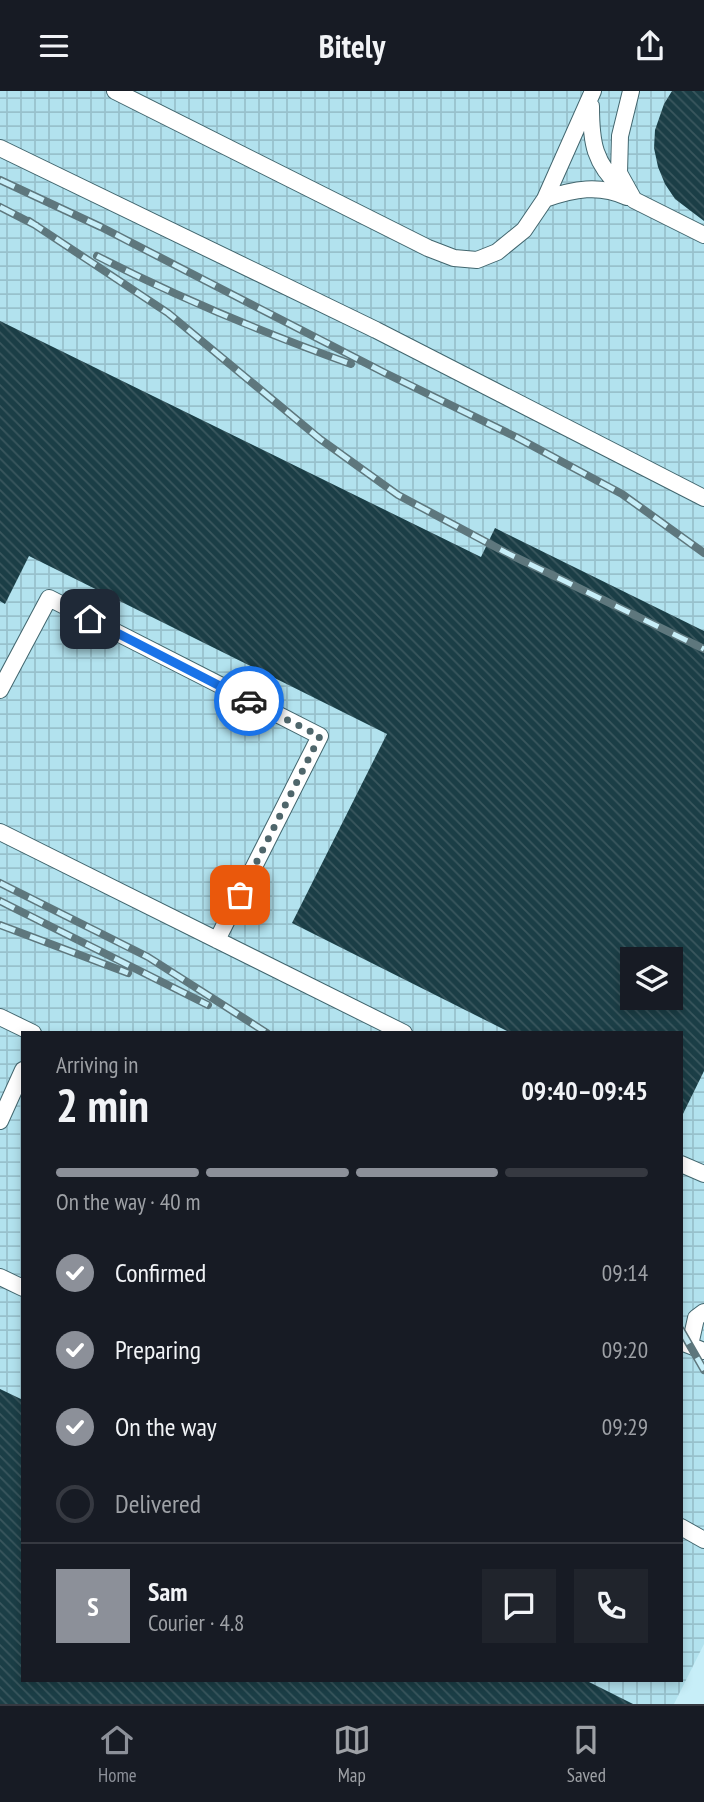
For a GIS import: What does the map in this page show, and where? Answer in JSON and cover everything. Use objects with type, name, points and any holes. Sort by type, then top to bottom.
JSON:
[{"type":"lane","points":[[115,91],[428,248],[454,258],[477,260],[497,252],[524,230],[545,199],[592,94]]},
{"type":"lane","points":[[631,91],[620,136],[619,173],[634,200]]},
{"type":"lane","points":[[592,94],[591,138],[606,174],[634,200]]},
{"type":"lane","points":[[0,148],[388,336],[704,498]]},
{"type":"lane","points":[[545,199],[574,189],[615,191],[704,235]]},
{"type":"lane","points":[[0,690],[48,598],[320,736],[217,940]]},
{"type":"lane","points":[[0,832],[400,1031]]},
{"type":"lane","points":[[0,1017],[29,1031]]},
{"type":"lane","points":[[1,1117],[21,1074]]},
{"type":"lane","points":[[683,1165],[704,1174]]},
{"type":"lane","points":[[0,1277],[21,1287]]},
{"type":"lane","points":[[692,1346],[696,1318],[704,1312]]},
{"type":"lane","points":[[683,1528],[704,1540]]},
{"type":"shaded area","points":[[0,91],[704,91],[704,1644],[674,1704],[0,1704]]},
{"type":"building","points":[[672,91],[704,91],[704,221],[675,199],[658,167],[654,148],[655,130],[664,104]]},
{"type":"building","points":[[0,321],[481,557],[495,528],[704,631],[704,1071],[683,1114],[683,1031],[507,1031],[292,923],[387,734],[29,556],[5,604],[0,601]]},
{"type":"building","points":[[0,1389],[21,1399],[21,1682],[589,1682],[633,1704],[0,1704]]},
{"type":"railway","points":[[0,180],[101,227],[516,437],[622,494],[704,553]]},
{"type":"railway","points":[[0,207],[37,226]]},
{"type":"railway","points":[[29,221],[168,313],[320,439],[398,495],[505,552],[704,649]]},
{"type":"railway","points":[[97,256],[222,314],[351,364]]},
{"type":"railway","points":[[0,883],[148,957],[264,1031]]},
{"type":"railway","points":[[0,901],[208,1005]]},
{"type":"railway","points":[[0,925],[128,973]]},
{"type":"railway","points":[[683,1333],[704,1370]]},
{"type":"way so far","points":[[240,895],[320,736],[249,701]]},
{"type":"route","points":[[90,619],[249,701]]}]
